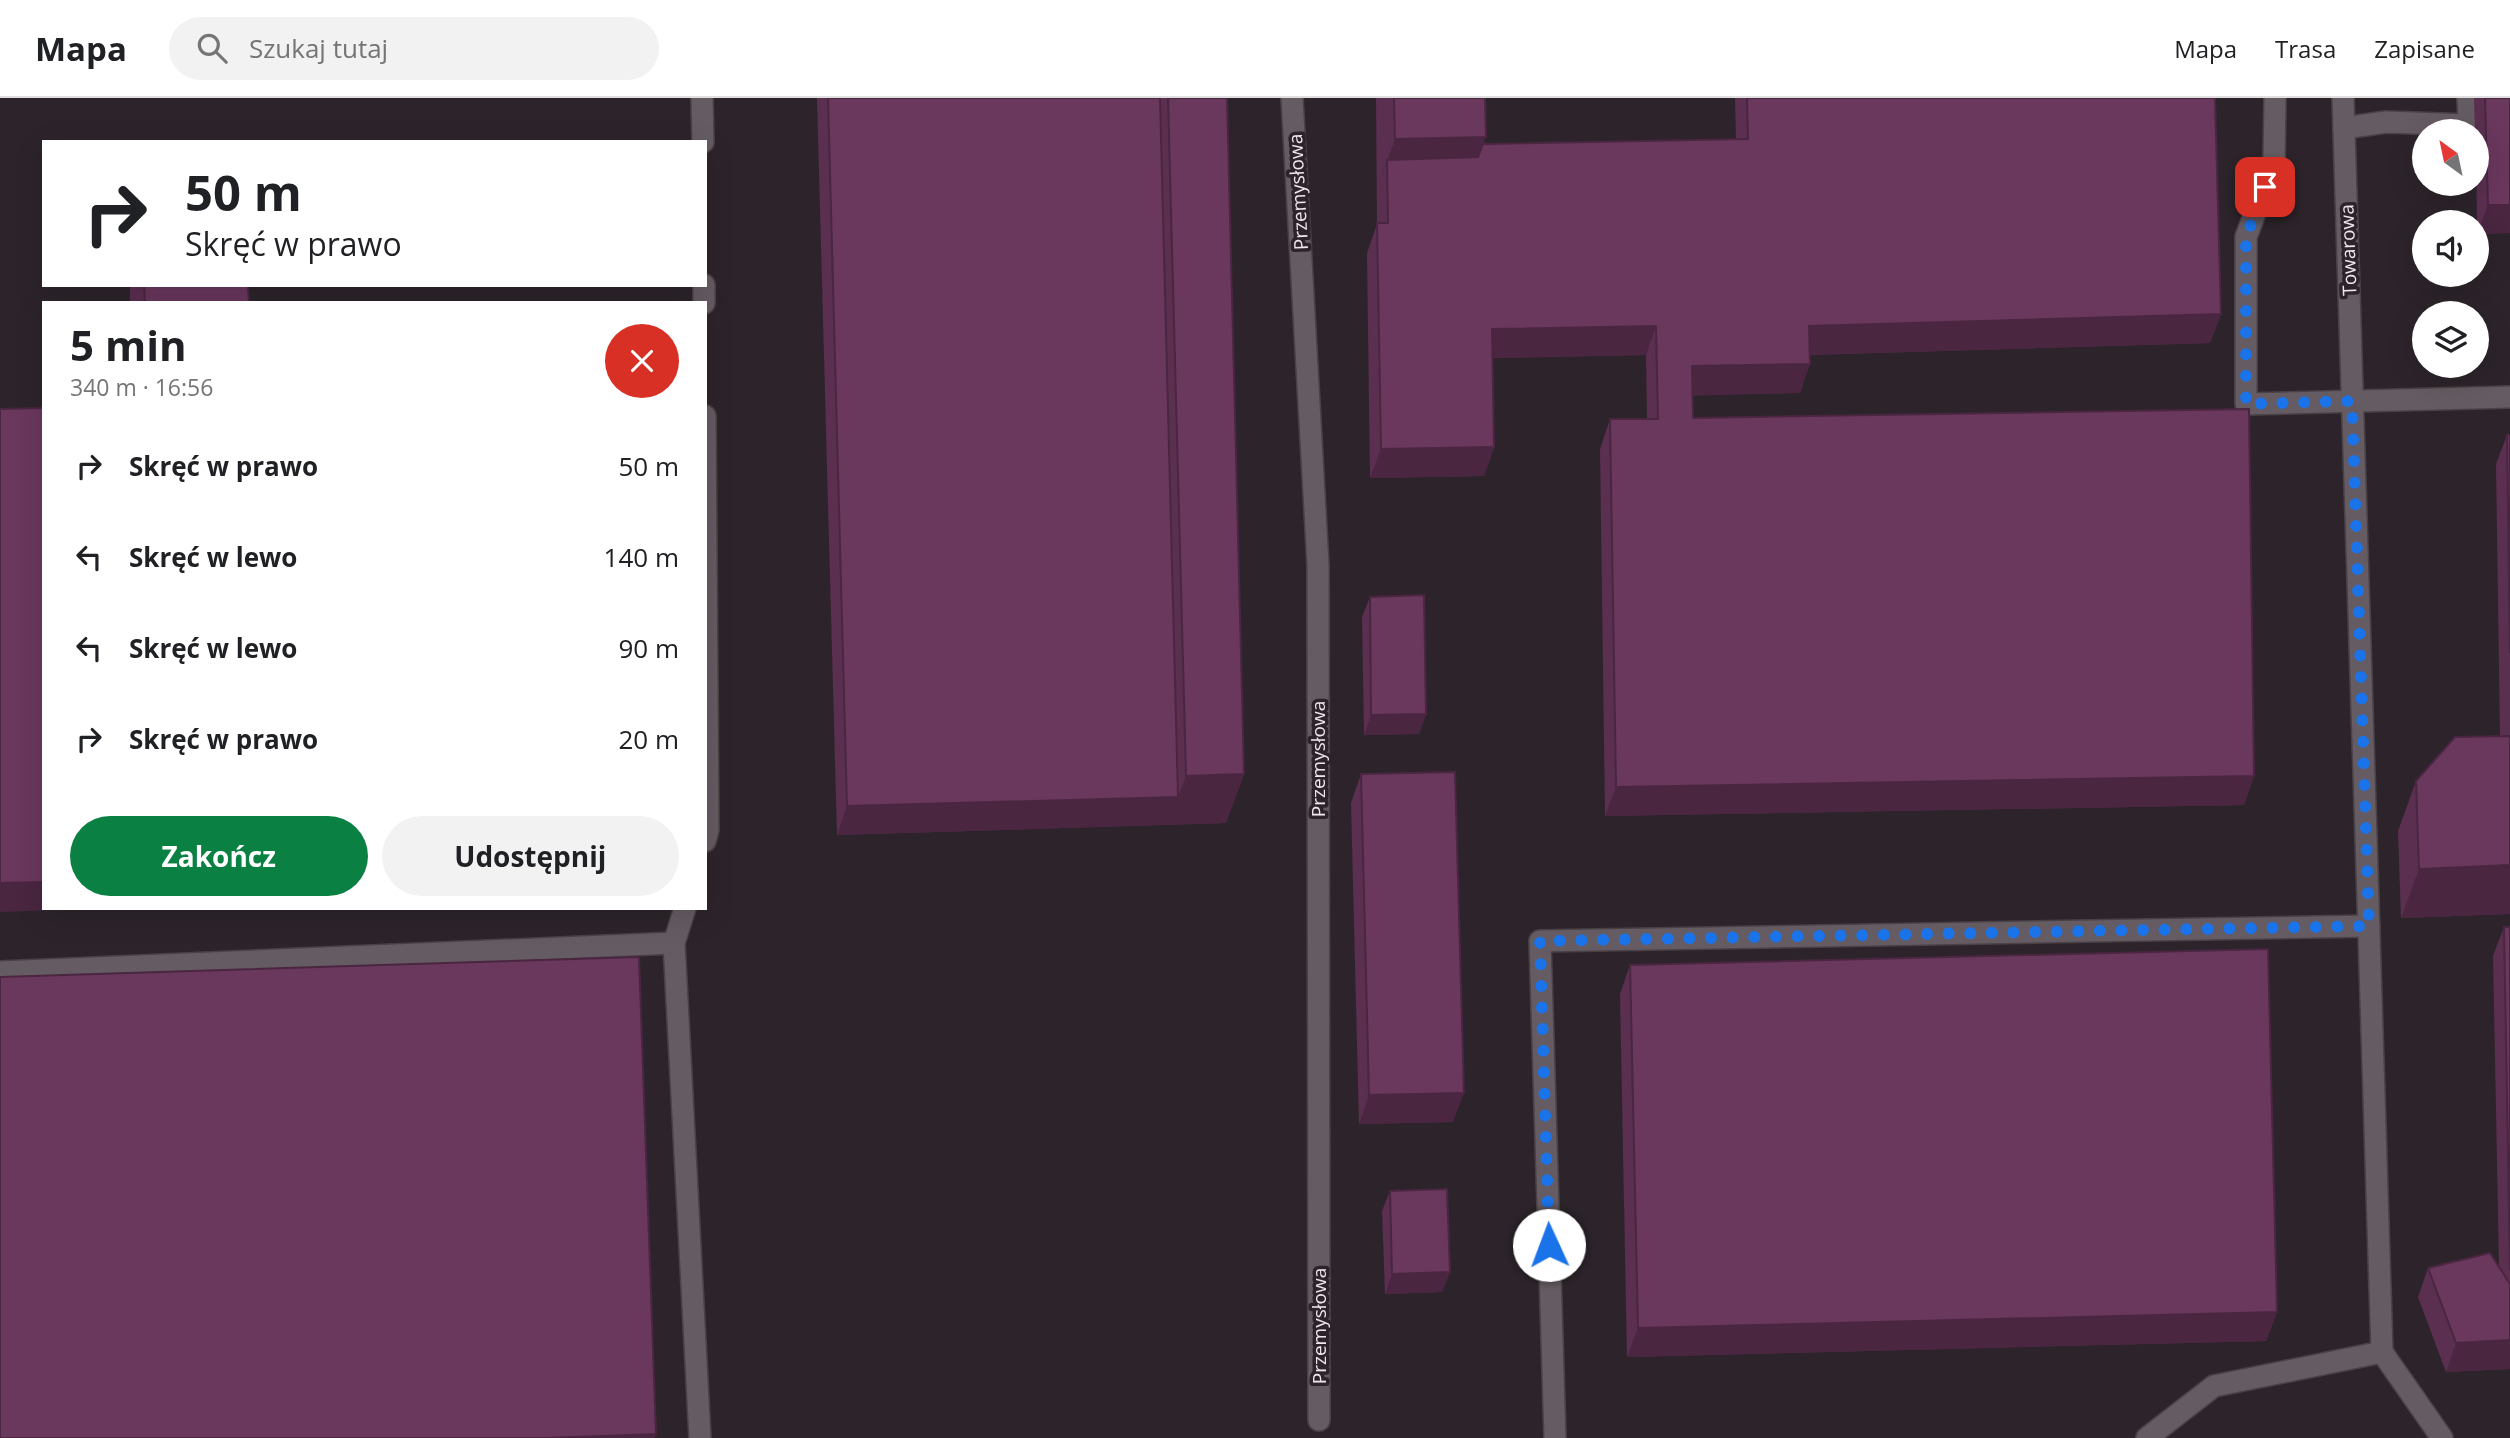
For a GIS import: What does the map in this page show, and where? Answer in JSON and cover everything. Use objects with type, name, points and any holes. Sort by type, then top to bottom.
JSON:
[{"type":"street","points":[[702,98],[703,140]]},
{"type":"street","name":"Przemysłowa","points":[[1292,98],[1318,565],[1319,1420]]},
{"type":"street","points":[[2275,98],[2274,162],[2246,237],[2246,404],[2510,397]]},
{"type":"street","name":"Towarowa","points":[[2343,98],[2382,1352]]},
{"type":"street","points":[[2344,128],[2386,122],[2469,125],[2468,98]]},
{"type":"street","points":[[707,692],[707,834]]},
{"type":"street","points":[[684,910],[674,943],[699,1438]]},
{"type":"street","points":[[1555,1438],[1540,941],[2369,926]]},
{"type":"street","points":[[0,972],[674,943]]},
{"type":"street","points":[[2147,1438],[2214,1386],[2382,1352],[2442,1438]]},
{"type":"building","points":[[828,98],[1160,98],[1178,797],[847,806]]},
{"type":"building","points":[[1168,98],[1227,98],[1244,774],[1186,776]]},
{"type":"building","points":[[1394,98],[1485,98],[1486,137],[1395,139]]},
{"type":"building","points":[[1747,98],[2215,98],[2221,314],[1809,326],[1810,364],[1692,366],[1693,418],[2249,409],[2254,776],[1616,787],[1610,419],[1658,419],[1656,326],[1492,329],[1494,447],[1381,449],[1377,223],[1388,223],[1387,160],[1478,157],[1483,144],[1748,139]]},
{"type":"building","points":[[2485,98],[2510,98],[2510,205],[2488,205],[2489,119],[2486,119]]},
{"type":"building","points":[[144,287],[248,287],[249,301],[145,301]]},
{"type":"building","points":[[42,408],[42,882],[0,883],[0,409]]},
{"type":"building","points":[[2507,435],[2510,435],[2510,653]]},
{"type":"building","points":[[1424,595],[1426,714],[1371,715],[1370,597]]},
{"type":"building","points":[[2510,736],[2510,865],[2419,869],[2416,781],[2455,737]]},
{"type":"building","points":[[1455,772],[1464,1093],[1369,1095],[1361,774]]},
{"type":"building","points":[[2504,927],[2510,927],[2510,1270]]},
{"type":"building","points":[[2268,949],[2277,1312],[1638,1328],[1630,965]]},
{"type":"building","points":[[639,957],[656,1434],[548,1438],[0,1438],[0,977]]},
{"type":"building","points":[[1447,1189],[1450,1272],[1392,1274],[1390,1191]]},
{"type":"building","points":[[2490,1253],[2510,1284],[2510,1340],[2456,1343],[2428,1268]]},
{"type":"route","points":[[1549,1245],[1540,941],[2369,926],[2352,401],[2246,404],[2246,237],[2265,187]]}]
